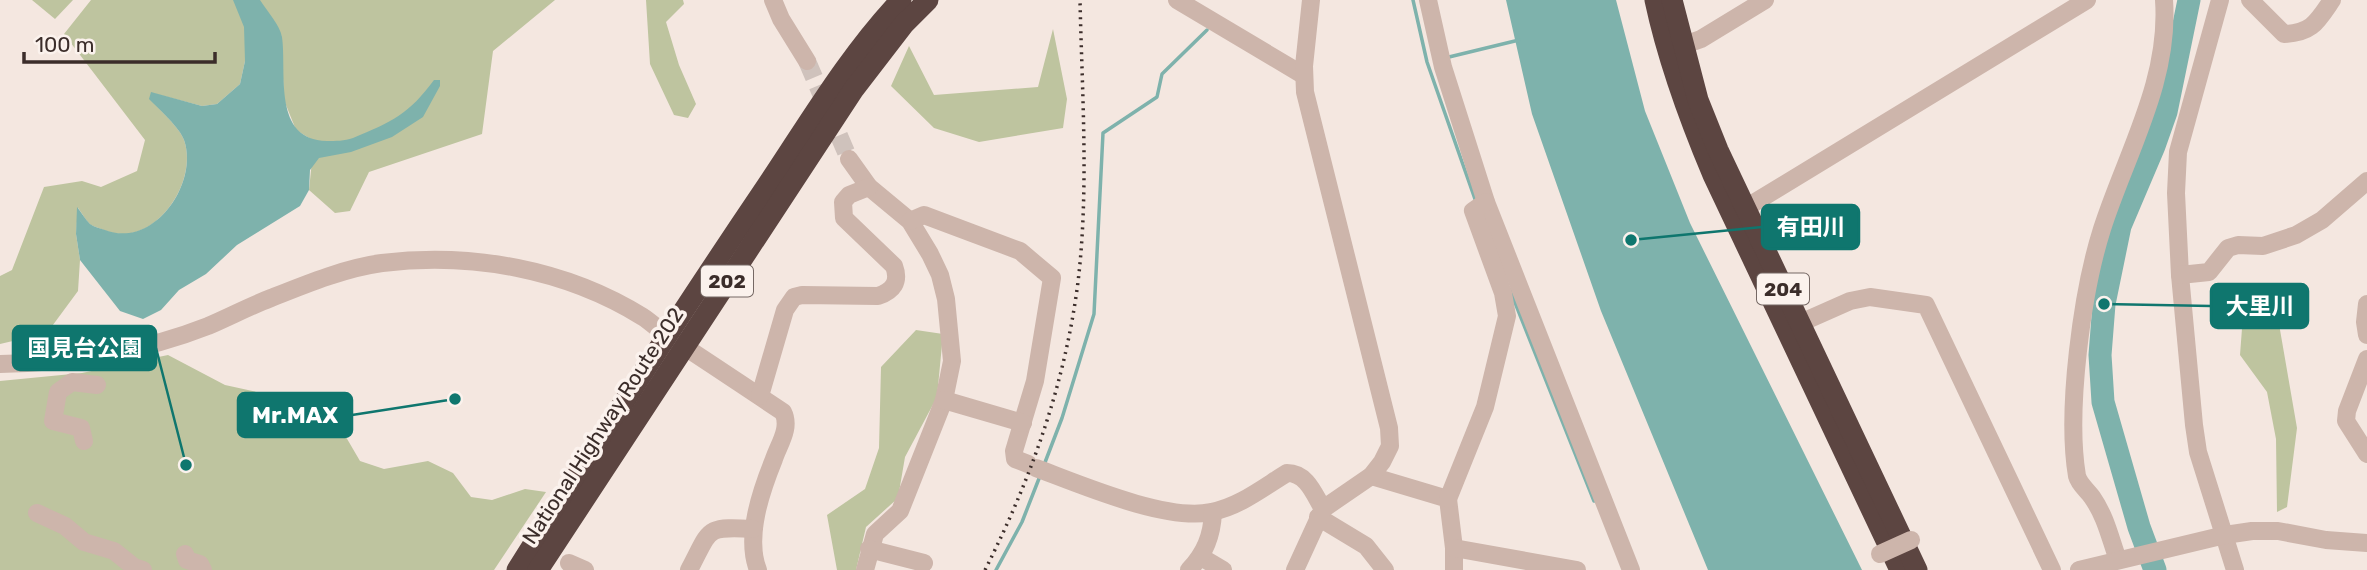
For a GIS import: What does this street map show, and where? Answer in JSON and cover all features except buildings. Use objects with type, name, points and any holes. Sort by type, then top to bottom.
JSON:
[{"type":"highway","name":"National Highway Route 202","points":[[538,570],[676,340],[836,83],[883,19],[901,0]]},
{"type":"highway","name":"National Highway Route 202","points":[[516,570],[854,89],[904,24],[928,0]]},
{"type":"highway","name":"204","points":[[1655,0],[1703,112],[1739,213],[1917,570]]},
{"type":"highway","name":"204","points":[[1672,0],[1675,49]]},
{"type":"highway","name":"204","points":[[1793,326],[1900,570]]},
{"type":"street","points":[[772,0],[807,61]]},
{"type":"street","points":[[1177,0],[1303,75]]},
{"type":"street","points":[[1295,570],[1321,513],[1371,476],[1390,446],[1389,428],[1305,92],[1303,75],[1311,0]]},
{"type":"street","points":[[1428,0],[1507,316],[1485,407],[1448,499],[1454,570]]},
{"type":"street","points":[[1675,49],[1701,39],[1765,0]]},
{"type":"street","points":[[1739,213],[2087,0]]},
{"type":"street","points":[[2123,559],[2105,517],[2078,480],[2074,450],[2076,380],[2090,277],[2102,230],[2151,98],[2163,50],[2166,28],[2164,0]]},
{"type":"street","points":[[2220,0],[2178,152],[2176,193],[2180,275],[2199,452],[2235,570]]},
{"type":"street","points":[[2249,0],[2284,34],[2307,30],[2316,23],[2332,0]]},
{"type":"street","points":[[849,159],[869,187],[910,221],[940,275],[946,299],[952,361],[944,400],[900,511],[875,534],[865,570]]},
{"type":"street","points":[[2180,275],[2209,272],[2228,248],[2238,245],[2263,246],[2296,235],[2322,220],[2367,181]]},
{"type":"street","points":[[760,396],[785,310],[794,297],[878,296],[895,285],[897,275],[894,266],[844,218],[843,202],[849,195],[869,187]]},
{"type":"street","points":[[1480,206],[1531,315],[1631,570]]},
{"type":"street","points":[[910,221],[924,215],[1020,251],[1052,278],[1035,381],[1014,451],[1015,459],[1119,498],[1188,515],[1213,512],[1238,503],[1287,473],[1303,477],[1321,513],[1366,547],[1385,570]]},
{"type":"street","points":[[0,364],[88,358],[148,346],[207,326],[328,277],[381,263],[433,260],[482,262],[536,271],[591,291],[642,317],[783,412],[787,419],[786,428],[772,461],[753,529],[751,545],[758,570]]},
{"type":"street","points":[[1793,326],[1850,301],[1870,297],[1926,305],[2052,570]]},
{"type":"street","points":[[2367,304],[2367,335]]},
{"type":"street","points":[[1507,316],[1531,315]]},
{"type":"street","points":[[2367,359],[2347,411],[2347,421],[2367,454]]},
{"type":"street","points":[[84,441],[81,428],[53,421],[58,392],[72,382],[97,384]]},
{"type":"street","points":[[944,400],[1023,423]]},
{"type":"street","points":[[1371,476],[1448,499]]},
{"type":"street","points":[[1213,512],[1212,531],[1195,564],[1223,570]]},
{"type":"street","points":[[37,513],[65,526],[83,542],[114,551],[134,567],[143,570]]},
{"type":"street","points":[[689,570],[708,533],[720,527],[753,529]]},
{"type":"street","points":[[2079,570],[2252,531],[2278,531],[2367,544]]},
{"type":"street","points":[[1881,554],[1911,540]]},
{"type":"street","points":[[1454,548],[1577,570]]},
{"type":"street","points":[[869,549],[924,563]]},
{"type":"street","points":[[185,554],[187,561],[200,564],[203,570]]},
{"type":"green space","points":[[32,0],[73,0],[55,19]]},
{"type":"green space","points":[[91,0],[555,0],[493,51],[482,134],[369,172],[350,211],[335,213],[309,190],[314,141],[296,130],[284,100],[281,34],[245,61],[240,84],[217,104],[202,106],[152,93],[150,99],[174,124],[184,140],[187,157],[179,192],[169,208],[156,221],[141,230],[124,234],[91,225],[78,208],[78,291],[47,333],[0,344],[0,276],[12,270],[44,187],[82,181],[101,187],[137,171],[145,140],[64,34]]},
{"type":"green space","points":[[646,0],[683,0],[684,4],[666,22],[679,65],[696,104],[688,118],[674,115],[650,64]]},
{"type":"green space","points":[[1053,29],[1067,99],[1063,128],[979,142],[934,128],[891,86],[909,46],[934,95],[1038,87]]},
{"type":"green space","points":[[2259,300],[2279,324],[2297,428],[2287,507],[2277,512],[2276,439],[2267,392],[2240,355],[2244,302]]},
{"type":"green space","points":[[916,330],[943,334],[937,397],[905,457],[898,498],[866,527],[856,570],[837,570],[827,515],[865,489],[879,448],[881,367]]},
{"type":"green space","points":[[168,355],[225,385],[329,408],[360,461],[384,469],[428,461],[453,473],[471,497],[492,500],[525,489],[546,492],[494,570],[0,570],[0,381],[82,373]]},
{"type":"water","points":[[233,0],[260,0],[279,28],[282,37],[286,102],[290,117],[297,129],[309,138],[327,141],[353,138],[399,116],[434,80],[440,80],[440,86],[423,117],[392,137],[351,152],[319,158],[310,170],[309,190],[300,206],[237,245],[206,274],[179,290],[161,310],[143,319],[120,311],[80,260],[76,234],[77,207],[92,225],[123,233],[140,230],[155,221],[168,208],[179,192],[187,157],[182,135],[149,99],[151,92],[202,106],[217,104],[240,84],[245,61],[244,27]]},
{"type":"water","points":[[1506,0],[1616,0],[1645,111],[1690,223],[1862,570],[1708,570],[1601,311],[1532,114]]},
{"type":"waterway","points":[[1413,0],[1427,62],[1476,202]]},
{"type":"waterway","points":[[2155,570],[2139,527],[2103,402],[2100,355],[2104,304],[2120,226],[2166,112],[2189,0]]},
{"type":"waterway","points":[[1044,465],[1062,418],[1094,314],[1103,133],[1157,97],[1162,74],[1207,30]]},
{"type":"waterway","points":[[1449,57],[1519,40]]},
{"type":"waterway","points":[[1510,290],[1594,501]]},
{"type":"waterway","points":[[996,570],[1022,522],[1040,476]]},
{"type":"tunnel","points":[[807,61],[849,159]]},
{"type":"railway","points":[[985,570],[1017,501],[1044,430],[1072,320],[1078,282],[1083,212],[1080,0]]},
{"type":"place","name":"有田川","points":[[1631,240]]},
{"type":"place","name":"大里川","points":[[2104,304]]},
{"type":"place","name":"Mr.MAX","points":[[455,399]]},
{"type":"place","name":"国見台公園","points":[[186,465]]}]
